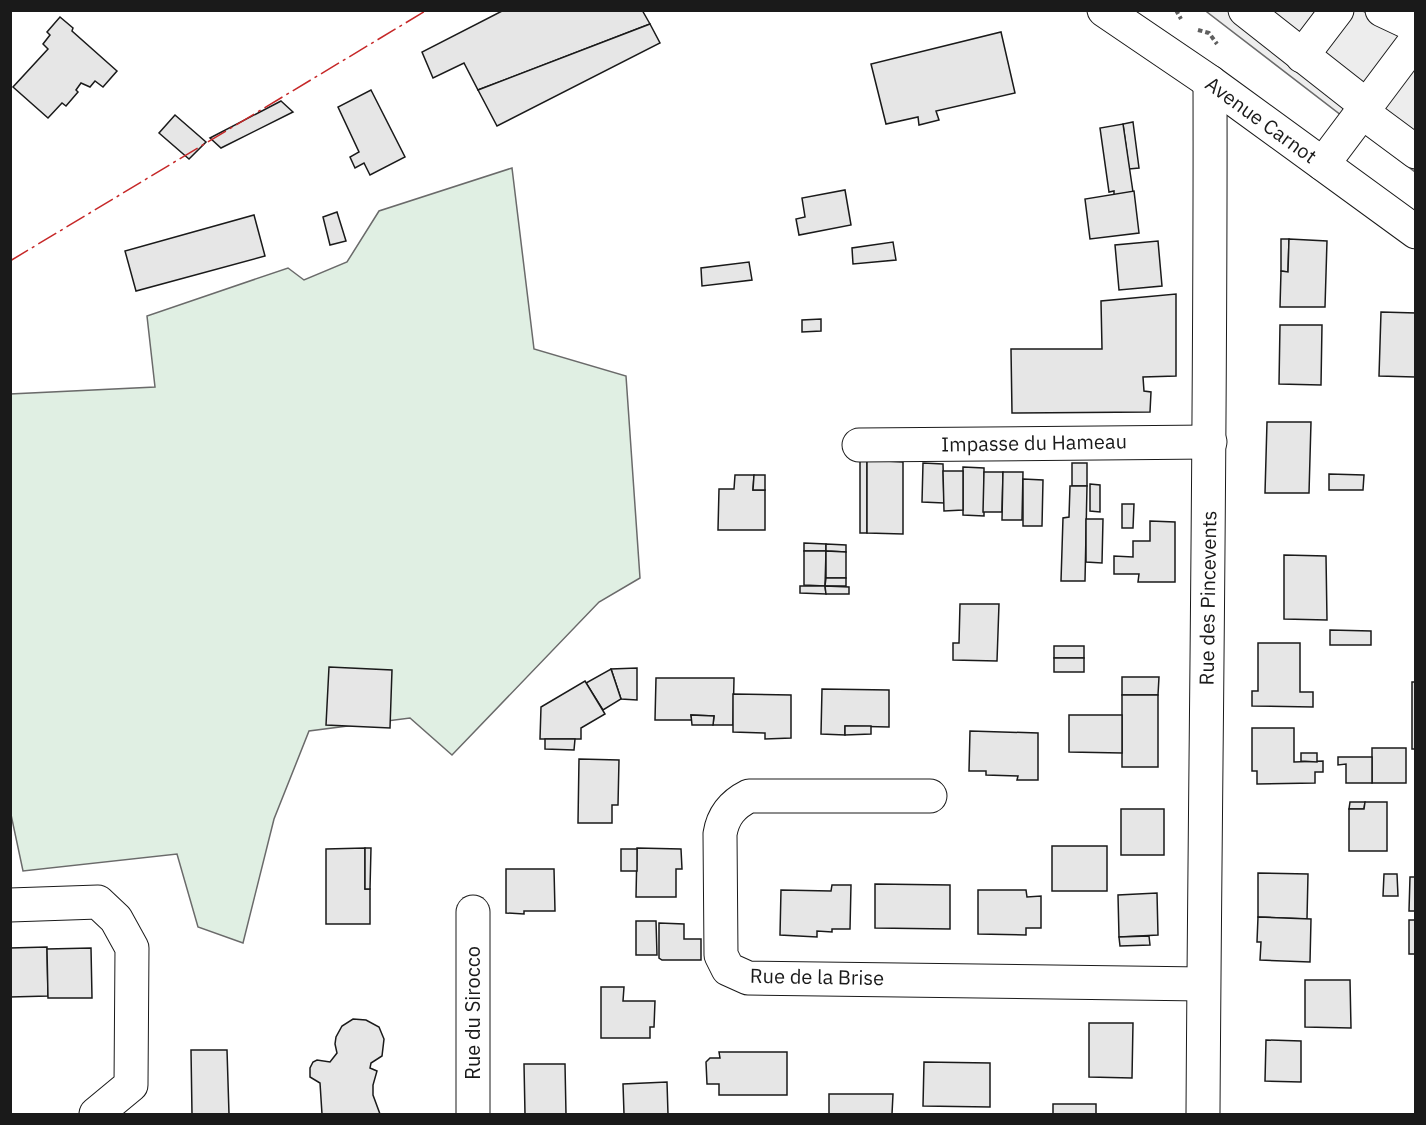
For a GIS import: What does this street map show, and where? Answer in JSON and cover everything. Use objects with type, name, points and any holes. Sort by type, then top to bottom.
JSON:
[{"type":"street","name":"Avenue Carnot","points":[[1104,10],[1210,82],[1416,232]]},
{"type":"street","points":[[1245,10],[1416,152]]},
{"type":"street","points":[[1302,56],[1337,10]]},
{"type":"street","points":[[1382,10],[1416,26]]},
{"type":"street","points":[[1323,164],[1416,40]]},
{"type":"street","name":"Rue des Pincevents","points":[[1203,1114],[1210,442],[1210,82]]},
{"type":"street","name":"Impasse du Hameau","points":[[859,445],[1210,442]]},
{"type":"street","name":"Rue de la Brise","points":[[930,796],[750,796],[739,801],[730,809],[722,822],[720,834],[721,955],[728,969],[748,978],[1203,984]]},
{"type":"street","points":[[10,905],[98,902],[116,919],[132,948],[131,1085],[96,1114]]},
{"type":"street","name":"Rue du Sirocco","points":[[473,912],[473,1114]]},
{"type":"green space","points":[[512,168],[534,349],[626,376],[640,578],[599,602],[452,755],[410,718],[309,731],[274,819],[243,943],[198,927],[177,854],[23,871],[10,810],[10,394],[155,387],[147,316],[288,268],[304,280],[347,262],[379,211]]},
{"type":"shaded area","points":[[1208,10],[1363,11],[1415,37],[1415,172],[1207,12]]},
{"type":"building","points":[[504,10],[642,10],[650,24],[478,90],[464,63],[433,78],[422,52]]},
{"type":"building","points":[[60,17],[73,28],[72,31],[117,71],[103,87],[95,81],[90,87],[81,83],[76,90],[78,92],[66,106],[62,103],[48,118],[13,87],[48,49],[43,44],[50,35],[47,32]]},
{"type":"building","points":[[650,24],[660,43],[497,126],[478,90]]},
{"type":"building","points":[[1001,32],[1015,93],[936,111],[939,120],[919,125],[918,117],[886,124],[871,64]]},
{"type":"building","points":[[371,90],[405,157],[370,175],[364,163],[355,168],[350,157],[359,152],[338,107]]},
{"type":"building","points":[[281,101],[293,112],[221,148],[210,138]]},
{"type":"building","points":[[175,115],[206,142],[189,159],[159,133]]},
{"type":"building","points":[[1133,122],[1139,168],[1129,169],[1123,124]]},
{"type":"building","points":[[1123,124],[1133,192],[1114,195],[1114,191],[1109,192],[1100,128]]},
{"type":"building","points":[[845,190],[851,225],[799,235],[796,219],[805,217],[802,198]]},
{"type":"building","points":[[1134,191],[1139,233],[1090,239],[1085,199]]},
{"type":"building","points":[[337,212],[346,241],[330,245],[323,217]]},
{"type":"building","points":[[254,215],[265,256],[136,291],[125,251]]},
{"type":"building","points":[[1281,239],[1289,239],[1288,272],[1281,271]]},
{"type":"building","points":[[1289,239],[1327,241],[1325,307],[1280,307],[1281,271],[1288,272]]},
{"type":"building","points":[[1158,241],[1162,286],[1119,290],[1115,245]]},
{"type":"building","points":[[893,242],[896,260],[853,264],[852,248]]},
{"type":"building","points":[[749,262],[752,280],[702,286],[701,268]]},
{"type":"building","points":[[1176,294],[1176,376],[1143,377],[1144,391],[1151,392],[1150,412],[1012,413],[1011,349],[1102,349],[1101,301]]},
{"type":"building","points":[[1381,312],[1416,313],[1415,377],[1379,376]]},
{"type":"building","points":[[821,319],[821,331],[802,332],[802,320]]},
{"type":"building","points":[[1280,325],[1322,325],[1321,385],[1279,384]]},
{"type":"building","points":[[1267,422],[1311,422],[1309,493],[1265,493]]},
{"type":"building","points":[[860,460],[867,460],[867,533],[860,533]]},
{"type":"building","points":[[867,460],[903,462],[903,534],[867,533]]},
{"type":"building","points":[[923,463],[943,464],[944,503],[922,502]]},
{"type":"building","points":[[1072,463],[1087,463],[1087,486],[1072,486]]},
{"type":"building","points":[[963,467],[984,468],[984,516],[963,515]]},
{"type":"building","points":[[943,471],[963,471],[963,510],[944,511]]},
{"type":"building","points":[[984,472],[1003,472],[1002,512],[983,512]]},
{"type":"building","points":[[1003,472],[1023,472],[1022,520],[1002,520]]},
{"type":"building","points":[[1329,474],[1364,475],[1363,490],[1329,490]]},
{"type":"building","points":[[735,475],[754,475],[753,490],[765,490],[765,530],[718,530],[719,489],[734,489]]},
{"type":"building","points":[[754,475],[765,475],[765,490],[753,490]]},
{"type":"building","points":[[1023,479],[1043,480],[1042,526],[1023,526]]},
{"type":"building","points":[[1090,484],[1100,485],[1100,512],[1090,511]]},
{"type":"building","points":[[1070,486],[1087,486],[1085,581],[1061,581],[1063,518],[1069,517]]},
{"type":"building","points":[[1122,504],[1134,504],[1133,528],[1122,528]]},
{"type":"building","points":[[1086,519],[1103,519],[1102,563],[1086,562]]},
{"type":"building","points":[[1150,521],[1175,522],[1175,582],[1138,582],[1139,574],[1114,574],[1114,556],[1133,557],[1133,541],[1150,541]]},
{"type":"building","points":[[804,543],[826,544],[826,551],[804,551]]},
{"type":"building","points":[[826,544],[846,545],[846,552],[826,551]]},
{"type":"building","points":[[804,551],[826,551],[825,586],[804,585]]},
{"type":"building","points":[[826,551],[846,552],[846,578],[826,578]]},
{"type":"building","points":[[1284,555],[1326,556],[1327,620],[1284,619]]},
{"type":"building","points":[[826,578],[846,578],[846,586],[825,586]]},
{"type":"building","points":[[800,586],[825,586],[826,594],[800,593]]},
{"type":"building","points":[[825,586],[849,587],[849,594],[826,594]]},
{"type":"building","points":[[960,604],[999,604],[997,661],[953,660],[953,643],[959,643]]},
{"type":"building","points":[[1330,630],[1371,631],[1371,645],[1330,645]]},
{"type":"building","points":[[1258,643],[1300,643],[1300,692],[1313,692],[1313,707],[1252,706],[1252,691],[1258,691]]},
{"type":"building","points":[[1054,646],[1084,646],[1084,658],[1054,658]]},
{"type":"building","points":[[1054,658],[1084,658],[1084,672],[1054,672]]},
{"type":"building","points":[[329,667],[392,670],[390,728],[326,725]]},
{"type":"building","points":[[637,668],[637,700],[621,699],[611,669]]},
{"type":"building","points":[[611,669],[621,699],[603,710],[586,683]]},
{"type":"building","points":[[1122,677],[1159,677],[1158,695],[1122,695]]},
{"type":"building","points":[[656,678],[734,678],[733,725],[713,725],[714,716],[691,715],[692,720],[655,720]]},
{"type":"building","points":[[585,681],[605,714],[581,728],[581,739],[540,739],[541,707]]},
{"type":"building","points":[[1412,682],[1416,682],[1416,749],[1412,749]]},
{"type":"building","points":[[822,689],[889,690],[889,727],[845,726],[845,735],[821,734]]},
{"type":"building","points":[[733,694],[791,695],[791,738],[765,739],[765,733],[733,732]]},
{"type":"building","points":[[1122,695],[1158,695],[1158,767],[1122,767]]},
{"type":"building","points":[[691,715],[714,716],[713,725],[692,725]]},
{"type":"building","points":[[1069,715],[1122,715],[1122,753],[1069,752]]},
{"type":"building","points":[[845,726],[871,726],[871,734],[845,735]]},
{"type":"building","points":[[1252,728],[1294,728],[1294,762],[1323,761],[1323,772],[1315,772],[1315,783],[1257,784],[1257,771],[1252,771]]},
{"type":"building","points":[[970,731],[1038,733],[1038,780],[1017,780],[1018,776],[986,775],[986,771],[969,771]]},
{"type":"building","points":[[545,739],[575,739],[574,750],[545,749]]},
{"type":"building","points":[[1372,748],[1406,748],[1406,783],[1372,783]]},
{"type":"building","points":[[1301,753],[1317,753],[1317,762],[1301,761]]},
{"type":"building","points":[[1338,757],[1372,757],[1372,783],[1346,783],[1346,764],[1338,765]]},
{"type":"building","points":[[579,759],[619,760],[618,805],[612,805],[612,823],[578,823]]},
{"type":"building","points":[[1350,802],[1365,802],[1364,809],[1349,809]]},
{"type":"building","points":[[1365,802],[1387,802],[1387,851],[1349,851],[1349,809],[1364,809]]},
{"type":"building","points":[[1121,809],[1164,809],[1164,855],[1121,855]]},
{"type":"building","points":[[1052,846],[1107,846],[1107,891],[1052,891]]},
{"type":"building","points":[[365,848],[365,889],[370,889],[370,924],[326,924],[326,849]]},
{"type":"building","points":[[365,848],[371,848],[370,889],[365,889]]},
{"type":"building","points":[[637,848],[681,849],[682,869],[676,869],[676,897],[636,897]]},
{"type":"building","points":[[621,849],[637,849],[637,871],[621,871]]},
{"type":"building","points":[[506,869],[554,869],[555,911],[506,913]]},
{"type":"building","points":[[1258,873],[1308,874],[1307,919],[1258,917]]},
{"type":"building","points":[[1384,874],[1397,874],[1398,896],[1383,896]]},
{"type":"building","points":[[1410,877],[1416,877],[1416,911],[1409,911]]},
{"type":"building","points":[[875,884],[950,885],[950,929],[875,928]]},
{"type":"building","points":[[832,885],[851,885],[850,929],[832,929],[832,932],[817,931],[817,937],[780,935],[781,890],[831,891]]},
{"type":"building","points":[[978,890],[1026,890],[1027,897],[1041,896],[1041,928],[1026,928],[1026,935],[978,934]]},
{"type":"building","points":[[1157,893],[1158,935],[1119,937],[1118,895]]},
{"type":"building","points":[[1258,917],[1311,919],[1310,962],[1260,960],[1261,942],[1257,942]]},
{"type":"building","points":[[1409,920],[1416,920],[1416,954],[1409,954]]},
{"type":"building","points":[[636,921],[656,921],[657,955],[636,955]]},
{"type":"building","points":[[659,923],[684,924],[684,939],[701,939],[701,960],[662,960],[659,958]]},
{"type":"building","points":[[1149,936],[1150,945],[1120,946],[1119,937]]},
{"type":"building","points":[[47,947],[48,996],[10,997],[10,948]]},
{"type":"building","points":[[91,948],[92,998],[48,998],[47,949]]},
{"type":"building","points":[[1305,980],[1350,980],[1351,1028],[1305,1027]]},
{"type":"building","points":[[601,987],[624,987],[623,1001],[655,1001],[654,1027],[650,1027],[650,1038],[601,1038]]},
{"type":"building","points":[[353,1019],[366,1020],[379,1027],[384,1039],[382,1056],[371,1063],[370,1068],[377,1071],[373,1095],[380,1114],[322,1114],[320,1083],[310,1077],[310,1068],[317,1060],[330,1062],[337,1053],[336,1037],[342,1026]]},
{"type":"building","points":[[1089,1023],[1133,1023],[1132,1078],[1089,1077]]},
{"type":"building","points":[[1266,1040],[1301,1041],[1301,1082],[1265,1081]]},
{"type":"building","points":[[191,1050],[227,1050],[229,1114],[192,1114]]},
{"type":"building","points":[[719,1052],[787,1052],[787,1095],[719,1095],[719,1084],[707,1084],[706,1062],[710,1058],[720,1058]]},
{"type":"building","points":[[924,1062],[990,1063],[990,1107],[923,1106]]},
{"type":"building","points":[[524,1064],[565,1064],[566,1114],[525,1114]]},
{"type":"building","points":[[667,1082],[668,1114],[624,1114],[623,1084]]},
{"type":"building","points":[[829,1094],[893,1094],[892,1114],[829,1114]]},
{"type":"building","points":[[1053,1104],[1096,1104],[1096,1114],[1053,1114]]},
{"type":"power","points":[[10,261],[427,10]]}]
